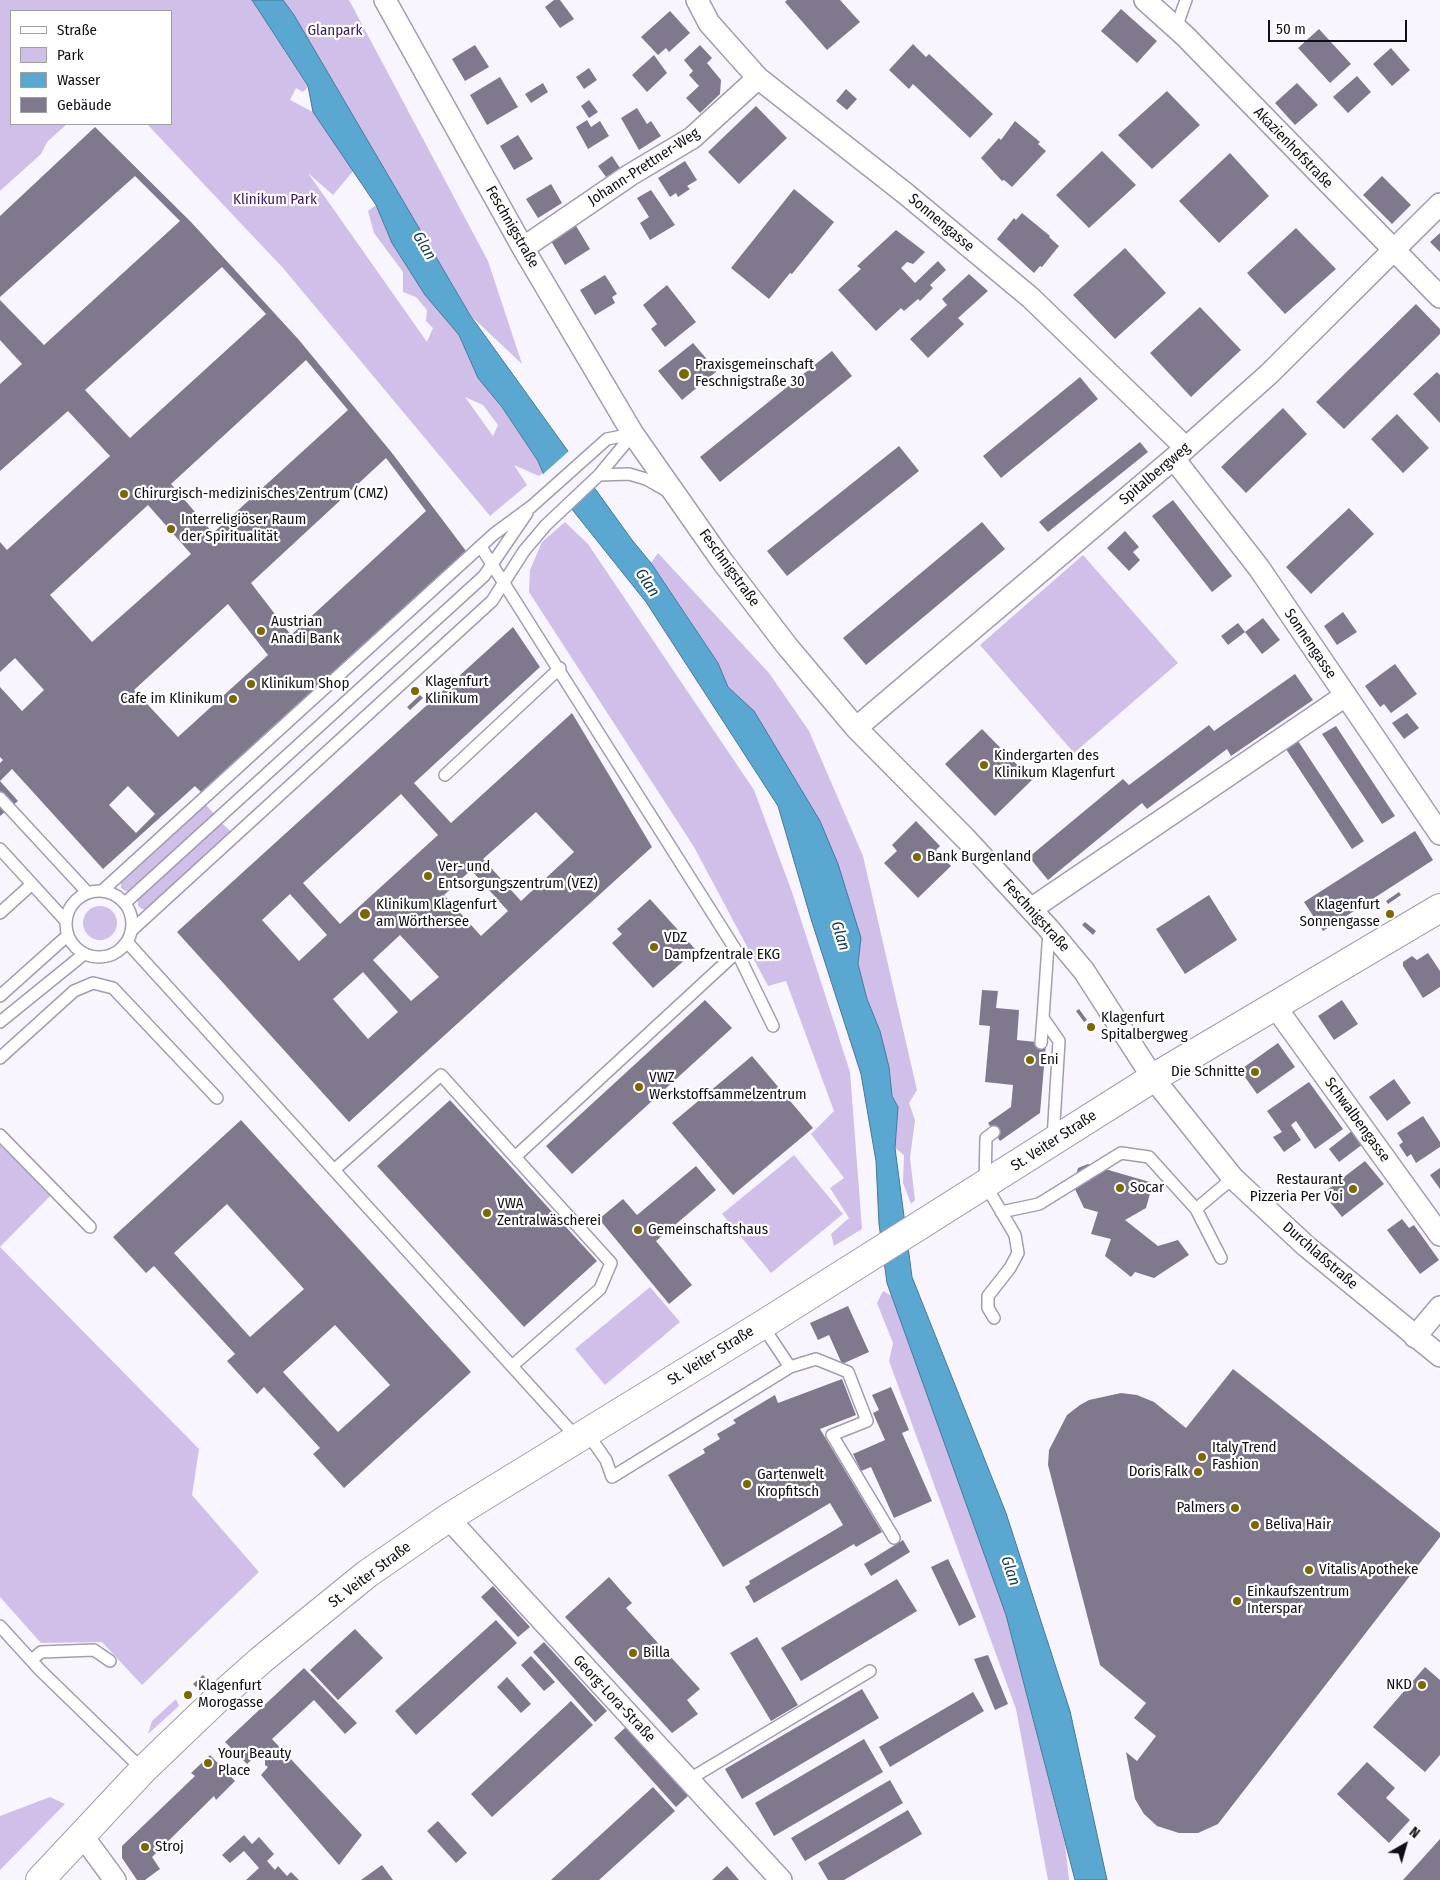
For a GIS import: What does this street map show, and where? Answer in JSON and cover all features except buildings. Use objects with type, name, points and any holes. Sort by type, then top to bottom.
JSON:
[{"type":"main road","name":"St. Veiter Straße","points":[[40,1880],[143,1770],[268,1654],[367,1574],[448,1518],[762,1325],[1153,1078],[1440,908]]},
{"type":"street","name":"Feschnigstraße","points":[[385,0],[523,248],[633,434],[722,561],[782,640],[856,728],[966,839],[1049,929],[1084,971],[1153,1078]]},
{"type":"street","name":"Sonnengasse","points":[[697,0],[709,23],[758,78],[906,194],[1031,298],[1180,453],[1440,834]]},
{"type":"street","name":"Akazienhofstraße","points":[[1145,0],[1176,28],[1440,297]]},
{"type":"street","name":"Johann-Prettner-Weg","points":[[523,248],[630,175],[692,138],[758,78]]},
{"type":"street","name":"Spitalbergweg","points":[[856,728],[1180,453],[1268,374],[1440,204]]},
{"type":"street","points":[[1031,909],[1345,696]]},
{"type":"street","name":"Schwalbengasse","points":[[1274,1005],[1440,1234]]},
{"type":"street","name":"Durchlaßstraße","points":[[1153,1078],[1233,1178],[1306,1246],[1440,1356]]},
{"type":"street","points":[[1415,1337],[1440,1307]]},
{"type":"street","name":"Georg-Lora-Straße","points":[[448,1518],[780,1880]]},
{"type":"street","points":[[82,1835],[115,1880]]},
{"type":"lane","points":[[1176,28],[1186,0]]},
{"type":"lane","points":[[102,890],[481,547],[532,506],[597,447],[607,439],[633,434]]},
{"type":"lane","points":[[132,930],[492,601],[524,551],[546,525],[599,475],[633,434]]},
{"type":"lane","points":[[599,475],[629,474],[646,479],[678,497]]},
{"type":"lane","points":[[125,903],[484,576],[532,506]]},
{"type":"lane","points":[[481,547],[560,668],[737,952],[773,1026]]},
{"type":"lane","points":[[445,774],[560,668]]},
{"type":"lane","points":[[0,798],[87,892]]},
{"type":"lane","points":[[0,849],[65,920]]},
{"type":"lane","points":[[0,913],[32,884]]},
{"type":"lane","points":[[102,890],[115,894],[125,903],[131,915],[132,930],[128,942],[114,954],[100,958],[84,954],[74,947],[67,936],[65,920],[69,908],[76,899],[87,892],[102,890]]},
{"type":"lane","points":[[1041,1042],[1049,929]]},
{"type":"lane","points":[[0,996],[67,936]]},
{"type":"lane","points":[[128,942],[512,1366],[606,1460],[612,1477],[790,1368],[816,1359],[848,1372],[867,1421],[832,1435],[894,1538]]},
{"type":"lane","points":[[515,1157],[737,952]]},
{"type":"lane","points":[[0,1022],[84,954]]},
{"type":"lane","points":[[0,1058],[74,991],[93,983],[113,988],[217,1098]]},
{"type":"lane","points":[[1043,1018],[1059,1040],[1052,1141]]},
{"type":"lane","points":[[334,1170],[440,1075],[515,1157],[611,1263],[600,1289],[512,1366]]},
{"type":"lane","points":[[994,1132],[986,1138],[985,1184],[1015,1234],[1018,1253],[1010,1268],[988,1296],[988,1308],[994,1318]]},
{"type":"lane","points":[[0,1134],[90,1227]]},
{"type":"lane","points":[[1001,1212],[1039,1204],[1122,1152],[1149,1157],[1196,1209],[1221,1258]]},
{"type":"lane","points":[[1196,1209],[1233,1178]]},
{"type":"lane","points":[[762,1325],[790,1368]]},
{"type":"lane","points":[[2,1633],[32,1660],[143,1770]]},
{"type":"lane","points":[[32,1660],[41,1652],[94,1650],[110,1661]]},
{"type":"lane","points":[[688,1780],[870,1670]]},
{"type":"green space","name":"Klinikum Park","points":[[0,0],[252,0],[308,87],[303,92],[296,88],[290,100],[313,112],[354,170],[333,195],[308,173],[427,342],[433,328],[426,321],[427,310],[416,297],[403,292],[403,272],[374,233],[368,211],[376,205],[392,243],[425,295],[459,335],[478,378],[502,407],[538,461],[543,473],[539,476],[514,465],[527,485],[490,516],[283,268],[148,125],[172,125],[172,10],[10,10],[10,125],[66,125],[47,142],[41,154],[0,191]],"holes":[[[465,397],[483,405],[498,425],[493,436]]]},
{"type":"green space","name":"Glanpark","points":[[283,0],[349,0],[488,261],[522,364],[470,315],[294,15]]},
{"type":"green space","points":[[565,522],[588,544],[754,790],[792,892],[850,1072],[862,1229],[834,1246],[831,1234],[849,1218],[830,1188],[844,1178],[811,1134],[834,1111],[786,981],[768,986],[694,847],[529,592],[530,570],[542,542]]},
{"type":"green space","points":[[658,553],[769,673],[809,731],[863,856],[917,1090],[909,1103],[915,1120],[910,1158],[915,1200],[911,1204],[903,1183],[904,1155],[895,1148],[898,1107],[892,1096],[889,1067],[880,1031],[867,999],[858,964],[861,938],[754,711],[728,687],[718,663],[651,563]]},
{"type":"green space","points":[[1083,555],[1178,663],[1074,753],[980,645]]},
{"type":"green space","points":[[206,805],[215,815],[131,891],[125,891],[121,888],[121,883]]},
{"type":"green space","points":[[222,823],[232,833],[148,909],[142,909],[138,906],[138,900]]},
{"type":"green space","points":[[100,906],[107,907],[112,911],[116,916],[116,930],[112,935],[107,939],[100,940],[93,939],[88,935],[84,930],[83,923],[84,916],[88,911],[93,907]]},
{"type":"green space","points":[[0,1145],[50,1196],[0,1247]]},
{"type":"green space","points":[[794,1155],[843,1214],[771,1273],[722,1214]]},
{"type":"green space","points":[[0,1247],[199,1449],[192,1495],[259,1572],[142,1685],[102,1642],[41,1643],[0,1597]]},
{"type":"green space","points":[[650,1287],[680,1322],[605,1385],[575,1349]]},
{"type":"green space","points":[[883,1291],[894,1297],[1006,1615],[1065,1844],[1069,1880],[1048,1880],[1016,1709],[889,1361],[893,1343],[877,1303]]},
{"type":"green space","points":[[176,1699],[179,1706],[148,1734],[152,1721]]},
{"type":"green space","points":[[50,1797],[65,1804],[0,1870],[0,1816]]},
{"type":"water","name":"Glan","points":[[252,0],[283,0],[294,15],[470,315],[632,540],[651,563],[718,663],[728,687],[754,711],[820,821],[838,864],[861,938],[858,964],[867,999],[880,1031],[889,1067],[892,1096],[898,1107],[895,1148],[912,1277],[1006,1513],[1070,1711],[1107,1880],[1075,1880],[1006,1615],[887,1283],[879,1224],[876,1161],[861,1074],[811,919],[778,806],[646,602],[543,473],[538,461],[502,407],[478,378],[459,335],[425,295],[392,243],[376,205],[313,112],[308,86]]},
{"type":"pier","points":[[570,450],[596,486],[570,511],[541,476]]},
{"type":"place","name":"Praxisgemeinschaft Feschnigstraße 30","points":[[684,374]]},
{"type":"place","name":"Chirurgisch-medizinisches Zentrum (CMZ)","points":[[124,494]]},
{"type":"place","name":"Interreligiöser Raum der Spiritualität","points":[[171,529]]},
{"type":"place","name":"Austrian Anadi Bank","points":[[261,631]]},
{"type":"place","name":"Klinikum Shop","points":[[251,684]]},
{"type":"place","name":"Klagenfurt Klinikum","points":[[415,691]]},
{"type":"place","name":"Cafe im Klinikum","points":[[233,699]]},
{"type":"place","name":"Kindergarten des Klinikum Klagenfurt","points":[[984,765]]},
{"type":"place","name":"Bank Burgenland","points":[[917,857]]},
{"type":"place","name":"Ver- und Entsorgungszentrum (VEZ)","points":[[428,876]]},
{"type":"place","name":"Klinikum Klagenfurt am Wörthersee","points":[[365,914]]},
{"type":"place","name":"Klagenfurt Sonnengasse","points":[[1390,914]]},
{"type":"place","name":"VDZ Dampfzentrale EKG","points":[[654,947]]},
{"type":"place","name":"Klagenfurt Spitalbergweg","points":[[1091,1027]]},
{"type":"place","name":"Eni","points":[[1030,1060]]},
{"type":"place","name":"Die Schnitte","points":[[1255,1072]]},
{"type":"place","name":"VWZ Werkstoffsammelzentrum","points":[[639,1087]]},
{"type":"place","name":"Socar","points":[[1120,1188]]},
{"type":"place","name":"Restaurant Pizzeria Per Voi","points":[[1353,1189]]},
{"type":"place","name":"VWA Zentralwäscherei","points":[[487,1213]]},
{"type":"place","name":"Gemeinschaftshaus","points":[[638,1230]]},
{"type":"place","name":"Italy Trend Fashion","points":[[1202,1457]]},
{"type":"place","name":"Doris Falk","points":[[1198,1472]]},
{"type":"place","name":"Gartenwelt Kropfitsch","points":[[747,1484]]},
{"type":"place","name":"Palmers","points":[[1235,1508]]},
{"type":"place","name":"Beliva Hair","points":[[1255,1525]]},
{"type":"place","name":"Vitalis Apotheke","points":[[1309,1570]]},
{"type":"place","name":"Einkaufszentrum Interspar","points":[[1237,1601]]},
{"type":"place","name":"Billa","points":[[633,1653]]},
{"type":"place","name":"NKD","points":[[1422,1685]]},
{"type":"place","name":"Klagenfurt Morogasse","points":[[188,1695]]},
{"type":"place","name":"Your Beauty Place","points":[[208,1763]]},
{"type":"place","name":"Stroj","points":[[145,1847]]}]
